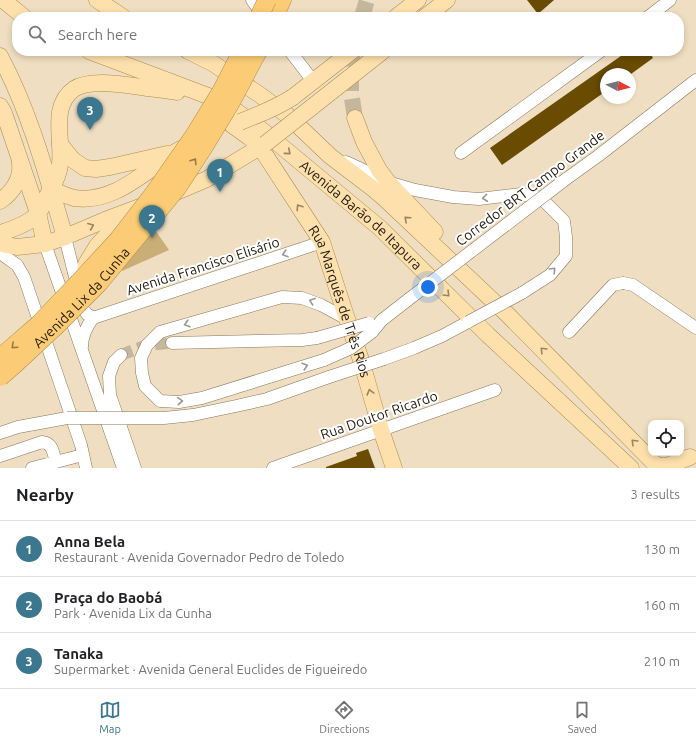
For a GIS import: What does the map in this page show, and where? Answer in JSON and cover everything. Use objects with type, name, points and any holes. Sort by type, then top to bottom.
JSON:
[{"type":"highway","points":[[261,12],[267,0]]},
{"type":"highway","points":[[276,12],[282,0]]},
{"type":"highway","name":"Avenida Lix da Cunha","points":[[0,358],[38,325],[118,240],[155,192],[194,136],[221,92],[239,56]]},
{"type":"highway","name":"Avenida Lix da Cunha","points":[[0,377],[58,324],[99,283],[177,188],[231,102],[255,56]]},
{"type":"main road","points":[[3,0],[18,12]]},
{"type":"main road","points":[[97,0],[115,12]]},
{"type":"main road","points":[[402,12],[418,0]]},
{"type":"main road","points":[[431,12],[447,0]]},
{"type":"main road","points":[[0,56],[11,76],[26,112],[65,237]]},
{"type":"main road","name":"Avenida Barão de Itapura","points":[[102,56],[224,102],[263,131],[380,228],[488,335],[631,468]]},
{"type":"main road","name":"Avenida Barão de Itapura","points":[[198,56],[214,64],[287,115],[330,156],[385,199],[508,314],[655,464],[667,466],[690,458]]},
{"type":"main road","points":[[51,189],[74,198],[98,197],[110,193],[142,176],[174,152],[236,123],[282,104],[346,56]]},
{"type":"main road","points":[[0,243],[17,247],[45,244],[153,202],[207,179],[262,145],[377,56]]},
{"type":"main road","points":[[0,233],[28,222],[38,213],[51,189],[58,175],[60,162],[58,124],[60,110],[69,94],[76,88],[87,84],[119,84],[173,91],[224,102]]},
{"type":"main road","points":[[0,106],[4,113],[38,213],[45,244]]},
{"type":"main road","points":[[355,118],[364,142],[379,170],[388,182],[466,263],[474,273],[480,289]]},
{"type":"main road","name":"Rua Marquês de Três Rios","points":[[236,123],[249,137],[262,145],[322,242],[362,360],[381,430],[394,468]]},
{"type":"main road","points":[[60,144],[67,154],[78,164],[85,168],[96,169],[174,152]]},
{"type":"main road","points":[[0,201],[7,196],[17,183],[21,171],[20,162]]},
{"type":"main road","points":[[81,300],[86,264],[96,246],[108,234],[153,202]]},
{"type":"street","points":[[252,0],[260,12]]},
{"type":"street","points":[[654,12],[670,0]]},
{"type":"street","points":[[294,56],[313,81]]},
{"type":"street","points":[[461,153],[594,56]]},
{"type":"street","name":"Corredor BRT Campo Grande","points":[[347,319],[322,305],[302,298],[282,297],[160,332],[147,345],[141,358],[144,386],[160,401],[180,402],[202,398],[324,360],[350,348],[371,327],[598,156],[696,80]]},
{"type":"street","points":[[0,433],[18,427],[67,418],[164,418],[193,415],[266,399],[384,359],[442,336],[522,293],[550,275],[566,256],[564,221],[541,198],[521,194],[479,198],[453,197],[415,190],[388,182],[330,156]]},
{"type":"street","points":[[65,237],[85,312],[93,318],[85,329],[82,342],[82,351]]},
{"type":"street","name":"Avenida Francisco Elisário","points":[[93,318],[322,242]]},
{"type":"street","points":[[45,244],[123,468]]},
{"type":"street","points":[[0,253],[17,265],[24,277],[81,445],[86,468]]},
{"type":"street","points":[[569,332],[613,285],[623,283],[633,285],[696,328]]},
{"type":"street","points":[[172,344],[302,340],[371,327]]},
{"type":"street","points":[[121,355],[114,362],[109,376],[110,395],[135,468]]},
{"type":"street","name":"Rua Doutor Ricardo","points":[[273,468],[495,390]]},
{"type":"street","points":[[0,456],[46,442],[51,446],[56,462]]},
{"type":"street","points":[[32,468],[83,455]]},
{"type":"shaded area","points":[[153,227],[169,250],[122,271],[119,264]]},
{"type":"building","points":[[527,0],[554,0],[540,12],[536,12]]},
{"type":"building","points":[[621,56],[652,56],[653,58],[636,70],[636,68],[604,68]]},
{"type":"building","points":[[600,71],[600,95],[502,165],[490,148]]},
{"type":"building","points":[[368,449],[375,468],[326,468],[357,456],[356,453]]},
{"type":"tunnel","points":[[363,12],[367,0]]},
{"type":"tunnel","points":[[352,56],[351,92],[355,118]]},
{"type":"tunnel","points":[[121,355],[147,345],[172,343]]},
{"type":"place","name":"Tanaka","points":[[90,130]]},
{"type":"place","name":"Anna Bela","points":[[220,192]]},
{"type":"place","name":"Praça do Baobá","points":[[152,238]]}]
